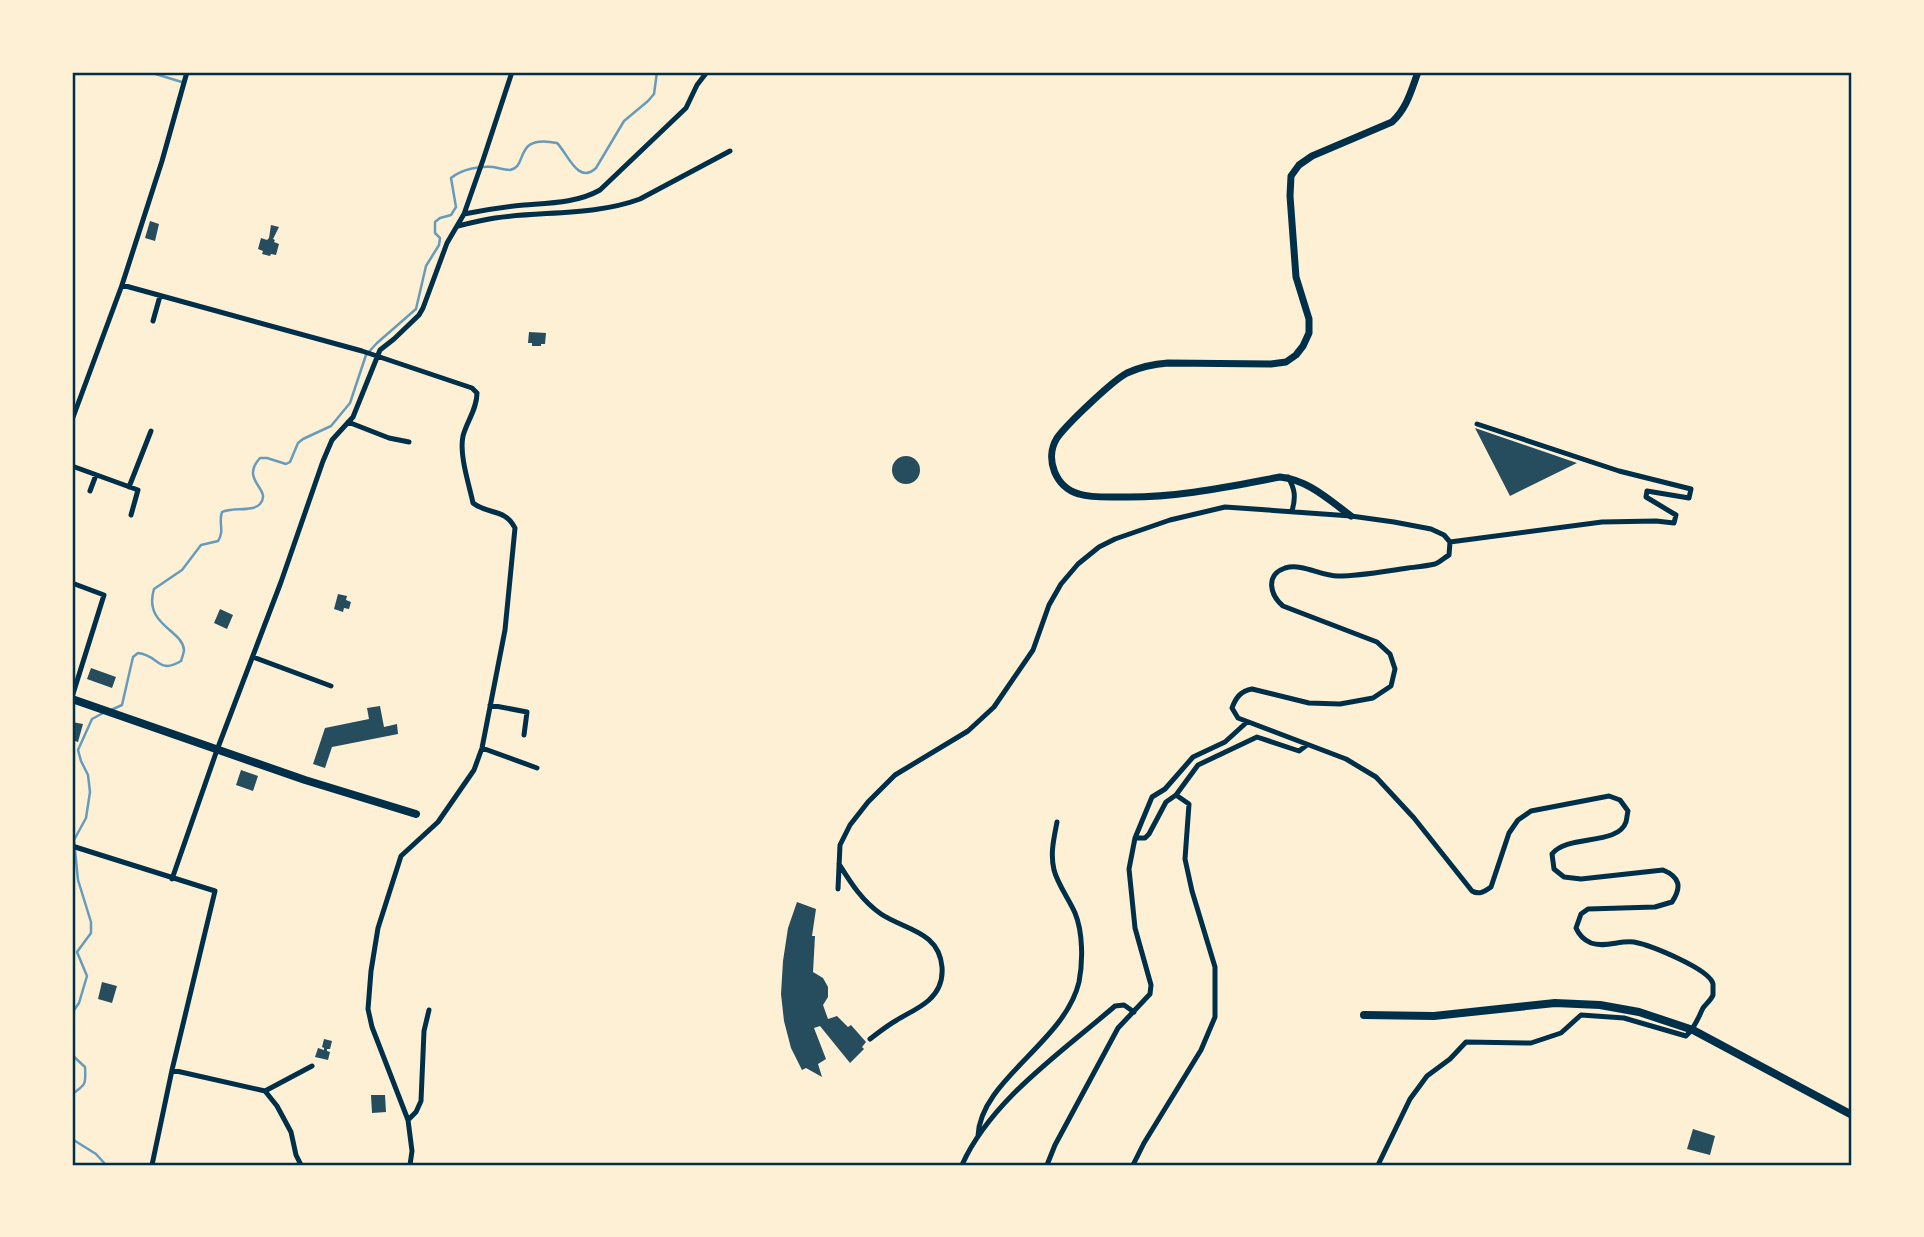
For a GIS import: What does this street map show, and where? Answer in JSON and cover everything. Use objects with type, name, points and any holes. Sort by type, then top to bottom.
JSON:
[{"type":"main road","points":[[1351,516],[1306,483],[1280,477],[1174,495],[1097,497],[1078,494],[1058,480],[1052,462],[1052,451],[1064,430],[1116,380],[1127,373],[1151,364],[1168,363],[1271,365],[1286,362],[1296,355],[1309,333],[1309,319],[1296,277],[1291,176],[1299,165],[1312,156],[1392,122],[1407,103],[1418,72]]},
{"type":"main road","points":[[72,698],[217,750],[415,814]]},
{"type":"main road","points":[[1364,1014],[1434,1016],[1555,1003],[1601,1005],[1639,1012],[1693,1030],[1852,1115]]},
{"type":"street","points":[[72,420],[122,285],[160,168],[187,72]]},
{"type":"street","points":[[172,878],[323,461],[332,440],[353,417],[375,356],[419,315],[447,243],[464,214],[512,72]]},
{"type":"street","points":[[464,214],[491,208],[570,201],[588,197],[600,190],[686,108],[707,72]]},
{"type":"street","points":[[458,226],[495,218],[626,204],[730,151]]},
{"type":"street","points":[[122,285],[362,351],[472,388],[477,393],[477,401],[463,436],[463,454],[473,503],[477,507],[506,516],[511,520],[516,534],[505,630],[482,748],[474,769],[438,822],[401,856],[378,928],[369,986],[368,1009],[372,1027],[408,1120],[412,1150],[410,1165]]},
{"type":"street","points":[[153,321],[160,296]]},
{"type":"street","points":[[348,422],[390,438],[409,442]]},
{"type":"street","points":[[1450,542],[1602,522],[1674,523],[1676,515],[1646,497],[1647,491],[1689,498],[1691,489],[1619,471],[1477,424]]},
{"type":"street","points":[[130,487],[151,431]]},
{"type":"street","points":[[72,466],[138,490],[131,515]]},
{"type":"street","points":[[90,491],[96,475]]},
{"type":"street","points":[[1288,478],[1295,489],[1292,511]]},
{"type":"street","points":[[838,889],[840,845],[850,825],[895,775],[968,731],[994,707],[1032,650],[1049,605],[1061,584],[1078,564],[1098,547],[1170,520],[1225,507],[1351,516],[1431,528],[1450,542],[1449,555],[1435,564],[1337,576],[1289,567],[1273,576],[1271,591],[1283,606],[1377,642],[1390,654],[1395,669],[1391,686],[1373,698],[1340,704],[1310,703],[1252,689],[1244,691],[1234,701],[1232,708],[1238,718],[1346,759],[1376,776],[1475,892],[1480,893],[1491,887],[1509,833],[1518,820],[1531,811],[1609,796],[1620,800],[1628,811],[1626,824],[1619,831],[1596,839],[1556,848],[1552,853],[1554,869],[1570,878],[1663,870],[1673,874],[1679,887],[1677,895],[1672,902],[1655,907],[1588,909],[1581,914],[1576,928],[1579,934],[1591,943],[1627,941],[1673,956],[1710,977],[1713,996],[1704,1007],[1693,1030],[1686,1036],[1625,1018],[1581,1015],[1561,1033],[1531,1043],[1466,1042],[1450,1059],[1427,1076],[1410,1099],[1378,1165]]},
{"type":"street","points":[[72,583],[104,595],[72,698]]},
{"type":"street","points":[[253,657],[331,686]]},
{"type":"street","points":[[490,705],[527,712],[524,735]]},
{"type":"street","points":[[1047,1165],[1118,1028],[1150,994],[1151,985],[1135,928],[1129,869],[1135,838],[1152,797],[1165,789],[1193,757],[1225,742],[1247,722]]},
{"type":"street","points":[[1135,838],[1145,838],[1149,834],[1166,802],[1177,794],[1198,765],[1257,737],[1299,751],[1307,744]]},
{"type":"street","points":[[482,748],[537,768]]},
{"type":"street","points":[[1133,1165],[1201,1050],[1215,1017],[1215,967],[1185,859],[1189,804],[1177,794]]},
{"type":"street","points":[[978,1136],[979,1124],[994,1096],[1054,1030],[1067,1012],[1079,982],[1082,941],[1076,915],[1054,871],[1051,852],[1057,822]]},
{"type":"street","points":[[72,846],[215,891],[152,1165]]},
{"type":"street","points":[[839,863],[855,889],[872,907],[930,939],[938,950],[942,963],[943,976],[940,986],[930,999],[870,1039]]},
{"type":"street","points":[[962,1165],[978,1136],[1012,1094],[1115,1006],[1124,1006],[1134,1012]]},
{"type":"street","points":[[408,1120],[421,1101],[424,1031],[429,1010]]},
{"type":"street","points":[[265,1091],[312,1066]]},
{"type":"street","points":[[172,1070],[265,1091],[277,1106],[291,1132],[301,1165]]},
{"type":"building","points":[[150,221],[159,224],[155,241],[145,238]]},
{"type":"building","points":[[271,225],[279,227],[273,239],[279,244],[276,255],[270,256],[262,254],[263,251],[258,249],[261,238],[269,238]]},
{"type":"building","points":[[529,332],[546,333],[545,344],[532,346],[532,343],[528,343]]},
{"type":"building","points":[[1475,428],[1577,463],[1510,496]]},
{"type":"building","points":[[906,456],[916,460],[920,470],[916,480],[906,484],[896,480],[892,470],[896,460]]},
{"type":"building","points":[[338,594],[347,596],[346,600],[351,602],[349,609],[344,608],[343,612],[334,609]]},
{"type":"building","points":[[220,609],[233,615],[227,629],[214,623]]},
{"type":"building","points":[[91,668],[116,677],[112,688],[87,679]]},
{"type":"building","points":[[380,706],[384,727],[397,724],[398,734],[332,747],[325,768],[313,764],[325,728],[369,719],[367,708]]},
{"type":"building","points":[[72,722],[83,724],[78,742],[72,740]]},
{"type":"building","points":[[241,770],[258,776],[253,791],[236,785]]},
{"type":"building","points":[[797,902],[816,909],[812,936],[815,936],[813,972],[823,978],[828,987],[828,997],[823,1005],[828,1019],[837,1016],[848,1027],[851,1025],[866,1042],[862,1047],[864,1049],[850,1063],[820,1026],[814,1028],[826,1059],[818,1064],[822,1077],[806,1068],[802,1070],[791,1048],[784,1021],[781,994],[783,961],[788,928]]},
{"type":"building","points":[[102,982],[117,986],[112,1003],[98,999]]},
{"type":"building","points":[[324,1039],[332,1041],[330,1049],[327,1049],[330,1052],[328,1060],[315,1057],[318,1048],[324,1050]]},
{"type":"building","points":[[371,1095],[385,1095],[386,1112],[372,1113]]},
{"type":"building","points":[[1693,1129],[1715,1136],[1710,1155],[1687,1149]]},
{"type":"waterway","points":[[149,72],[185,83]]},
{"type":"waterway","points":[[111,710],[122,705],[133,657],[138,653],[168,666],[181,661],[184,650],[182,643],[164,626],[154,611],[154,589],[182,570],[201,545],[218,541],[222,512],[253,508],[260,504],[263,494],[253,473],[260,458],[286,464],[290,462],[298,443],[331,426],[350,403],[366,355],[416,309],[426,266],[439,245],[440,238],[435,233],[435,222],[451,215],[456,207],[451,178],[460,172],[476,168],[516,168],[527,147],[543,141],[557,143],[574,166],[584,173],[590,172],[596,168],[624,121],[654,94],[657,72]]},
{"type":"waterway","points":[[72,1013],[79,1003],[87,976],[77,952],[91,933],[91,922],[78,880],[74,840],[86,818],[90,792],[88,775],[78,750],[92,719],[105,712]]},
{"type":"waterway","points":[[72,1055],[85,1067],[84,1084],[72,1094]]},
{"type":"waterway","points":[[72,1139],[96,1154],[106,1165]]}]
